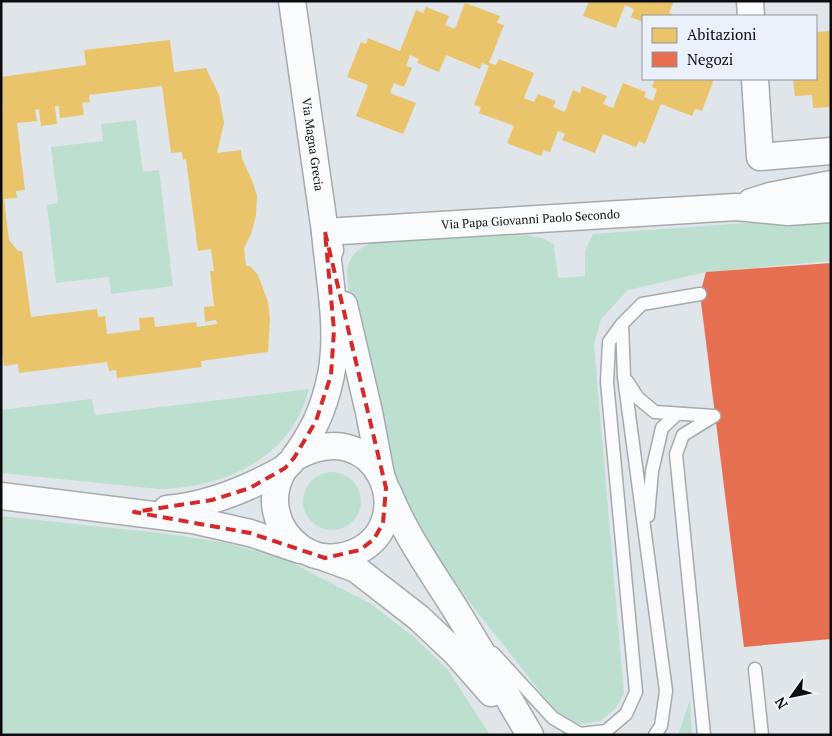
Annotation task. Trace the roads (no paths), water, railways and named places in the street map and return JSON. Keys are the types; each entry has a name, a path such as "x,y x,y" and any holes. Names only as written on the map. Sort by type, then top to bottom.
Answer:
{"street":[{"name":"Via Magna Grecia","path":"292,1 325,232 370,412 384,481"},
{"path":"750,1 751,15"},
{"path":"755,80 760,157 831,152"},
{"path":"770,196 831,161"},
{"name":"Via Papa Giovanni Paolo Secondo","path":"736,207 770,196 831,184"},
{"name":"Via Papa Giovanni Paolo Secondo","path":"325,232 736,207 788,212 831,209"},
{"path":"325,232 334,330 331,376 316,421 276,486 274,506 279,524 290,541 316,555 343,557 360,550 374,539 383,524 388,506 384,481"},
{"path":"134,512 173,508 212,500 250,488 312,448 332,444 351,448 369,459 384,481 399,519 423,561 460,617 528,735"},
{"path":"1,496 134,512 222,526 250,533 356,569 419,618 462,659 528,735"}],"lane":[{"path":"460,617 553,718 580,734 606,730 626,714 636,692 607,382 609,342 622,324 642,304 700,294"},
{"path":"622,324 624,377 666,691 661,726 656,735"},
{"path":"624,377 638,398 655,412 714,416 683,435 676,454 704,735"},
{"path":"645,541 652,471 662,428 677,414"},
{"path":"755,669 762,735"}]}
